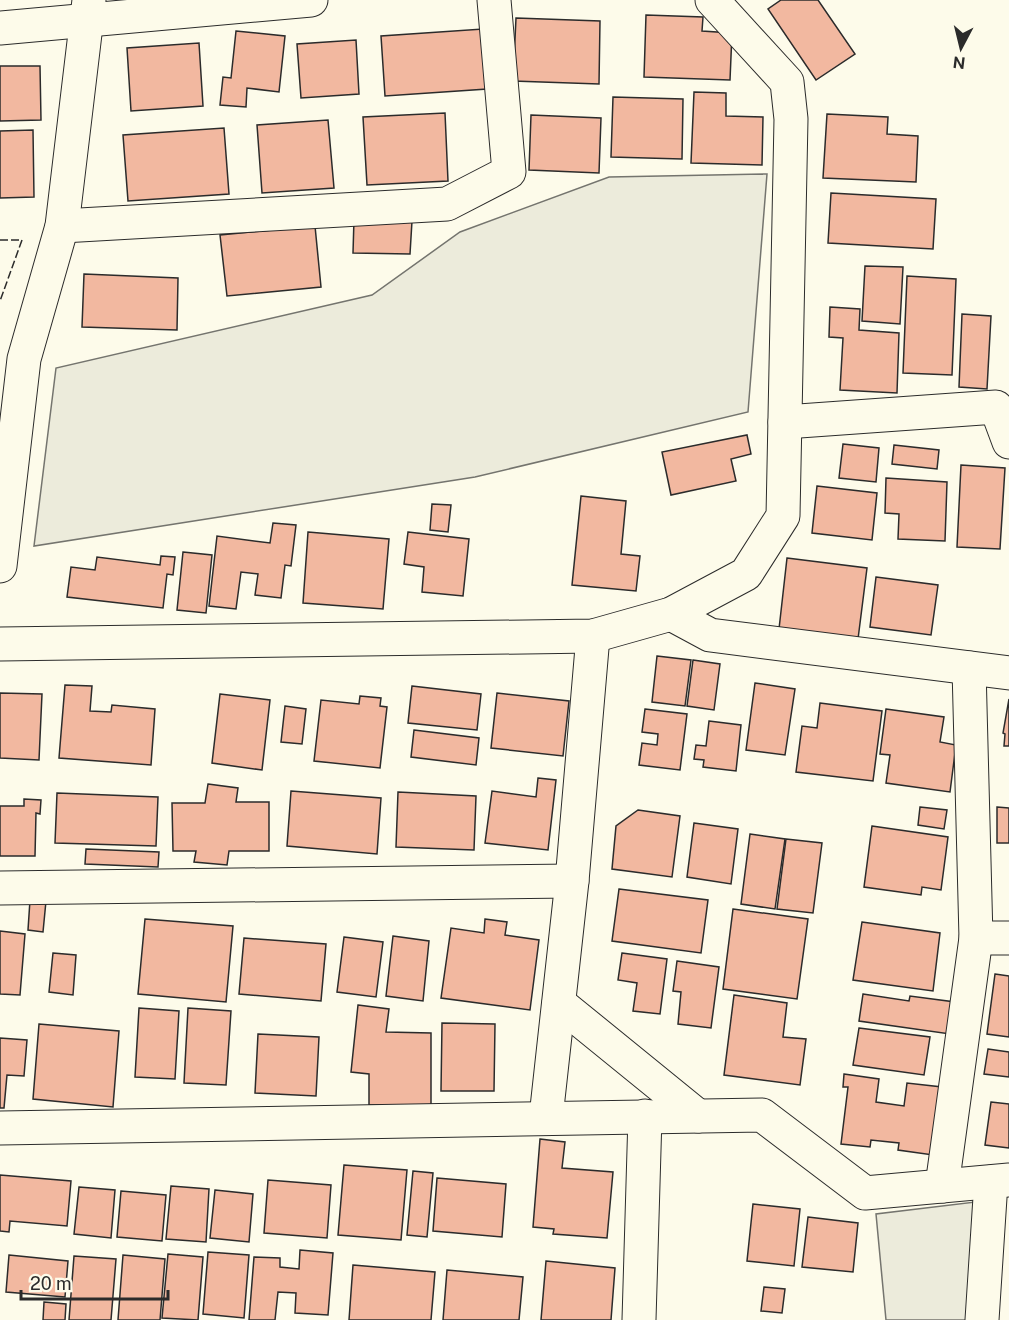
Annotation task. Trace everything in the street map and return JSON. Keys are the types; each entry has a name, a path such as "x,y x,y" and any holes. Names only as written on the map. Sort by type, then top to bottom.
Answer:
{"street":[{"path":"0,28 88,9 311,0"},
{"path":"62,226 447,204 478,188 509,171 494,0"},
{"path":"0,644 593,636 671,614 746,574 783,516 791,119 786,82 712,0"},
{"path":"0,566 24,359 62,226 88,9"},
{"path":"785,422 996,407 1009,442"},
{"path":"671,614 710,635 1009,673"},
{"path":"546,1117 572,881 593,636"},
{"path":"942,1186 976,938 969,668"},
{"path":"0,888 572,881"},
{"path":"976,938 1009,938"},
{"path":"559,1003 698,1116"},
{"path":"0,1128 762,1115 865,1193 1000,1181 982,1320"},
{"path":"639,1320 645,1116"}],"shaded area":[{"path":"767,174 748,412 475,477 34,546 56,368 372,295 460,232 609,177"},
{"path":"975,1202 967,1320 886,1320 876,1214"}],"building":[{"path":"781,0 818,0 855,54 816,80 768,9"},
{"path":"646,15 703,17 702,31 732,33 730,80 644,77"},
{"path":"516,18 600,21 599,84 513,81"},
{"path":"483,29 487,89 385,96 381,36"},
{"path":"236,31 285,36 279,92 247,88 246,107 220,105 223,77 231,78"},
{"path":"356,40 359,94 301,98 297,44"},
{"path":"199,43 203,106 131,111 127,48"},
{"path":"0,66 40,66 41,120 0,121"},
{"path":"694,92 726,93 726,116 763,117 762,165 691,163"},
{"path":"613,97 683,99 682,159 611,157"},
{"path":"445,113 448,181 367,185 363,117"},
{"path":"827,114 888,117 887,134 918,136 916,182 823,178"},
{"path":"531,115 601,118 599,173 529,170"},
{"path":"328,120 334,188 262,193 257,125"},
{"path":"224,128 229,194 128,201 123,135"},
{"path":"33,130 34,197 0,198 0,131"},
{"path":"831,193 936,199 933,249 828,243"},
{"path":"354,219 412,221 410,254 353,253"},
{"path":"315,226 321,287 227,296 220,235"},
{"path":"865,266 903,267 900,324 862,321"},
{"path":"84,274 178,278 177,330 82,327"},
{"path":"907,276 956,279 952,375 903,373"},
{"path":"830,307 860,309 859,330 899,333 897,393 840,390 843,338 829,337"},
{"path":"962,314 991,316 987,389 959,387"},
{"path":"747,435 751,454 731,459 736,481 671,495 662,452"},
{"path":"843,444 879,448 876,482 839,478"},
{"path":"894,445 939,450 937,469 892,464"},
{"path":"961,465 1005,468 1000,549 957,547"},
{"path":"886,478 947,482 945,541 898,539 899,514 885,513"},
{"path":"817,486 877,493 872,540 812,533"},
{"path":"581,496 626,501 621,554 640,556 636,591 572,585"},
{"path":"432,504 451,505 448,532 430,530"},
{"path":"273,523 296,525 291,566 285,565 281,598 255,595 258,574 241,572 236,609 209,606 217,536 270,543"},
{"path":"308,532 389,539 383,609 303,603"},
{"path":"408,532 469,539 463,596 422,592 424,567 404,564"},
{"path":"183,552 212,555 206,613 177,610"},
{"path":"161,556 175,557 173,575 167,574 163,608 67,597 71,567 95,570 97,557 160,565"},
{"path":"787,558 867,568 858,639 779,629"},
{"path":"876,577 938,585 931,635 870,627"},
{"path":"657,656 691,660 685,706 652,702"},
{"path":"693,660 720,664 714,710 687,706"},
{"path":"755,683 795,689 785,755 746,750"},
{"path":"65,685 92,686 90,711 111,712 112,705 155,709 151,765 59,758"},
{"path":"412,686 481,694 477,730 408,723"},
{"path":"0,693 42,694 39,760 0,758"},
{"path":"497,693 569,701 563,756 491,748"},
{"path":"220,694 270,700 262,770 212,763"},
{"path":"360,696 381,698 380,706 387,707 380,768 314,761 321,700 359,704"},
{"path":"1009,699 1009,746 1004,746 1005,734 1003,733"},
{"path":"820,703 882,711 873,781 796,772 802,726 817,728"},
{"path":"285,706 306,709 302,744 281,742"},
{"path":"645,709 687,714 680,770 639,765 642,743 657,745 658,734 642,732"},
{"path":"886,709 944,717 940,742 956,745 950,792 886,783 890,755 880,754"},
{"path":"709,721 741,725 736,771 703,767 704,760 694,759 696,745 706,746"},
{"path":"414,730 479,738 476,765 411,757"},
{"path":"538,778 556,780 548,850 485,843 492,791 536,797"},
{"path":"208,784 238,788 236,802 269,802 269,851 229,851 227,865 194,862 196,851 173,851 172,803 205,803"},
{"path":"291,791 381,798 377,854 287,846"},
{"path":"398,792 476,796 474,850 396,847"},
{"path":"57,793 158,797 156,846 55,843"},
{"path":"24,799 41,800 40,814 36,813 35,856 0,856 0,806 24,806"},
{"path":"920,807 947,810 944,829 918,825"},
{"path":"997,807 1009,808 1009,843 997,843"},
{"path":"638,810 680,816 672,877 612,869 616,826"},
{"path":"694,823 738,829 731,884 687,877"},
{"path":"872,826 948,837 941,890 922,887 921,895 864,887"},
{"path":"750,834 785,839 775,909 741,904"},
{"path":"786,839 822,843 813,913 777,909"},
{"path":"86,849 159,852 158,867 85,864"},
{"path":"619,889 708,900 701,953 612,941"},
{"path":"30,900 46,901 43,932 28,930"},
{"path":"733,909 808,919 797,999 723,989"},
{"path":"145,919 233,926 226,1002 138,994"},
{"path":"485,919 507,922 505,935 539,940 530,1010 441,998 451,928 484,933"},
{"path":"862,922 940,933 933,991 853,980"},
{"path":"0,931 25,934 20,995 0,994"},
{"path":"393,936 429,941 423,1001 386,996"},
{"path":"344,937 383,942 376,997 337,992"},
{"path":"244,938 326,944 321,1001 239,994"},
{"path":"53,953 76,955 73,995 49,992"},
{"path":"622,953 667,959 660,1014 633,1011 637,983 618,980"},
{"path":"677,961 719,967 711,1028 678,1024 681,992 673,991"},
{"path":"995,974 1009,976 1009,1037 987,1034"},
{"path":"863,994 909,1001 910,996 955,1002 950,1034 859,1021"},
{"path":"734,995 787,1003 783,1037 806,1039 800,1085 724,1075"},
{"path":"358,1005 389,1009 386,1032 431,1033 431,1105 369,1105 369,1074 351,1072"},
{"path":"139,1008 179,1011 175,1079 135,1077"},
{"path":"188,1008 231,1011 226,1085 184,1083"},
{"path":"442,1023 495,1024 494,1091 441,1091"},
{"path":"39,1024 119,1031 113,1107 33,1099"},
{"path":"859,1028 930,1037 924,1075 853,1065"},
{"path":"258,1034 319,1037 316,1096 255,1093"},
{"path":"0,1038 27,1040 24,1076 7,1075 4,1108 0,1108"},
{"path":"988,1049 1009,1052 1009,1077 984,1074"},
{"path":"844,1074 879,1079 876,1102 904,1106 907,1083 942,1087 933,1155 898,1150 899,1143 871,1140 870,1147 841,1144 848,1087 843,1087"},
{"path":"991,1102 1009,1104 1009,1148 985,1145"},
{"path":"540,1139 565,1142 562,1168 613,1172 607,1238 553,1234 554,1229 533,1227"},
{"path":"344,1165 407,1170 401,1240 338,1235"},
{"path":"413,1171 433,1173 427,1237 407,1235"},
{"path":"0,1175 71,1181 67,1226 10,1221 9,1232 0,1231"},
{"path":"437,1178 506,1184 502,1237 433,1231"},
{"path":"268,1180 331,1185 327,1238 264,1233"},
{"path":"171,1186 209,1189 206,1242 166,1239"},
{"path":"79,1187 115,1190 111,1238 74,1234"},
{"path":"215,1190 253,1194 249,1242 210,1238"},
{"path":"121,1191 166,1195 162,1241 117,1237"},
{"path":"753,1204 800,1209 794,1266 747,1261"},
{"path":"808,1217 858,1223 853,1272 802,1267"},
{"path":"300,1250 333,1253 328,1315 295,1313 296,1293 278,1292 275,1320 249,1320 254,1257 280,1258 280,1267 299,1269"},
{"path":"208,1252 249,1255 244,1318 203,1314"},
{"path":"168,1254 203,1257 198,1320 162,1318"},
{"path":"9,1255 68,1261 65,1297 6,1292"},
{"path":"123,1255 165,1259 160,1320 118,1320"},
{"path":"74,1256 116,1259 111,1320 69,1320"},
{"path":"546,1261 615,1268 611,1320 541,1320"},
{"path":"353,1265 435,1272 431,1320 349,1320"},
{"path":"447,1270 523,1277 519,1320 443,1320"},
{"path":"764,1287 785,1289 782,1313 761,1311"},
{"path":"44,1302 66,1304 65,1320 43,1320"}],"fence":[{"path":"0,240 22,240 0,301"}]}
